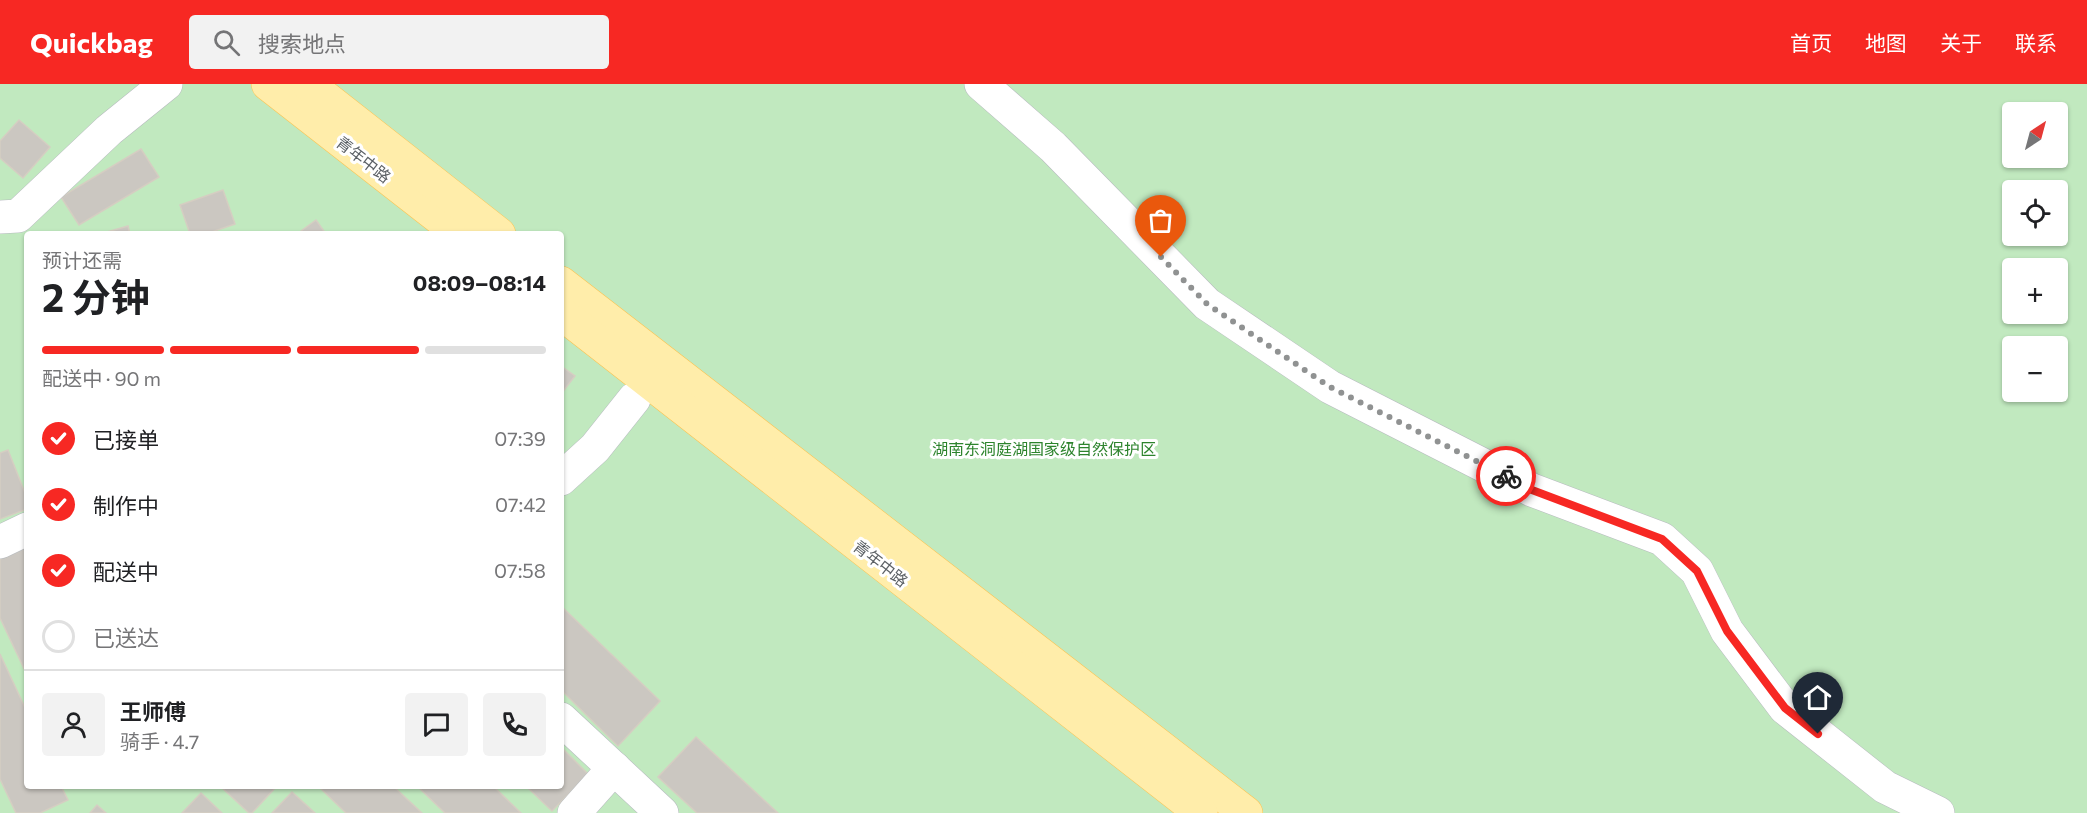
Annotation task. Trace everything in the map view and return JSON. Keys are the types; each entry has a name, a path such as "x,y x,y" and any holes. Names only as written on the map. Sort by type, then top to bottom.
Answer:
{"main road":[{"name":"青年中路","path":"268,84 456,231"},
{"path":"308,84 495,231"},
{"path":"564,285 1246,813"},
{"name":"青年中路","path":"564,315 1201,813"}],"street":[{"path":"0,217 18,216 109,130 166,84"},
{"path":"981,84 1053,147 1207,304 1330,387 1532,490 1662,539 1697,571 1727,631 1785,708 1885,787 1938,813"},
{"path":"564,475 595,448 633,399"},
{"path":"0,542 24,530"},
{"path":"564,722 662,813"},
{"path":"574,813 614,768"}],"green space":[{"name":"湖南东洞庭湖国家级自然保护区","path":"0,84 2087,84 2087,813 0,813"}],"building":[{"path":"19,120 50,147 23,178 0,158 0,141"},
{"path":"141,149 159,177 79,225 61,197"},
{"path":"223,190 235,224 215,231 189,231 180,205"},
{"path":"316,220 324,231 301,231"},
{"path":"128,226 129,231 110,231"},
{"path":"564,368 575,376 564,390"},
{"path":"8,450 24,490 24,510 0,519 0,453"},
{"path":"24,547 24,669 0,618 0,559"},
{"path":"564,609 660,701 618,746 564,693"},
{"path":"0,654 24,706 24,789 62,789 68,800 40,813 16,813 0,779"},
{"path":"696,737 778,813 697,813 658,777"},
{"path":"564,750 588,774 552,811 529,789 564,789"},
{"path":"223,789 274,789 252,813 249,813"},
{"path":"321,789 396,789 422,813 346,813"},
{"path":"420,789 496,789 521,813 445,813"},
{"path":"292,792 315,813 272,813"},
{"path":"201,793 222,813 182,813"},
{"path":"97,805 106,813 90,813"}],"way so far":[{"path":"1161,257 1207,304 1330,387 1506,476"}],"route":[{"path":"1506,476 1532,490 1662,539 1697,571 1727,631 1785,708 1818,734"}]}
